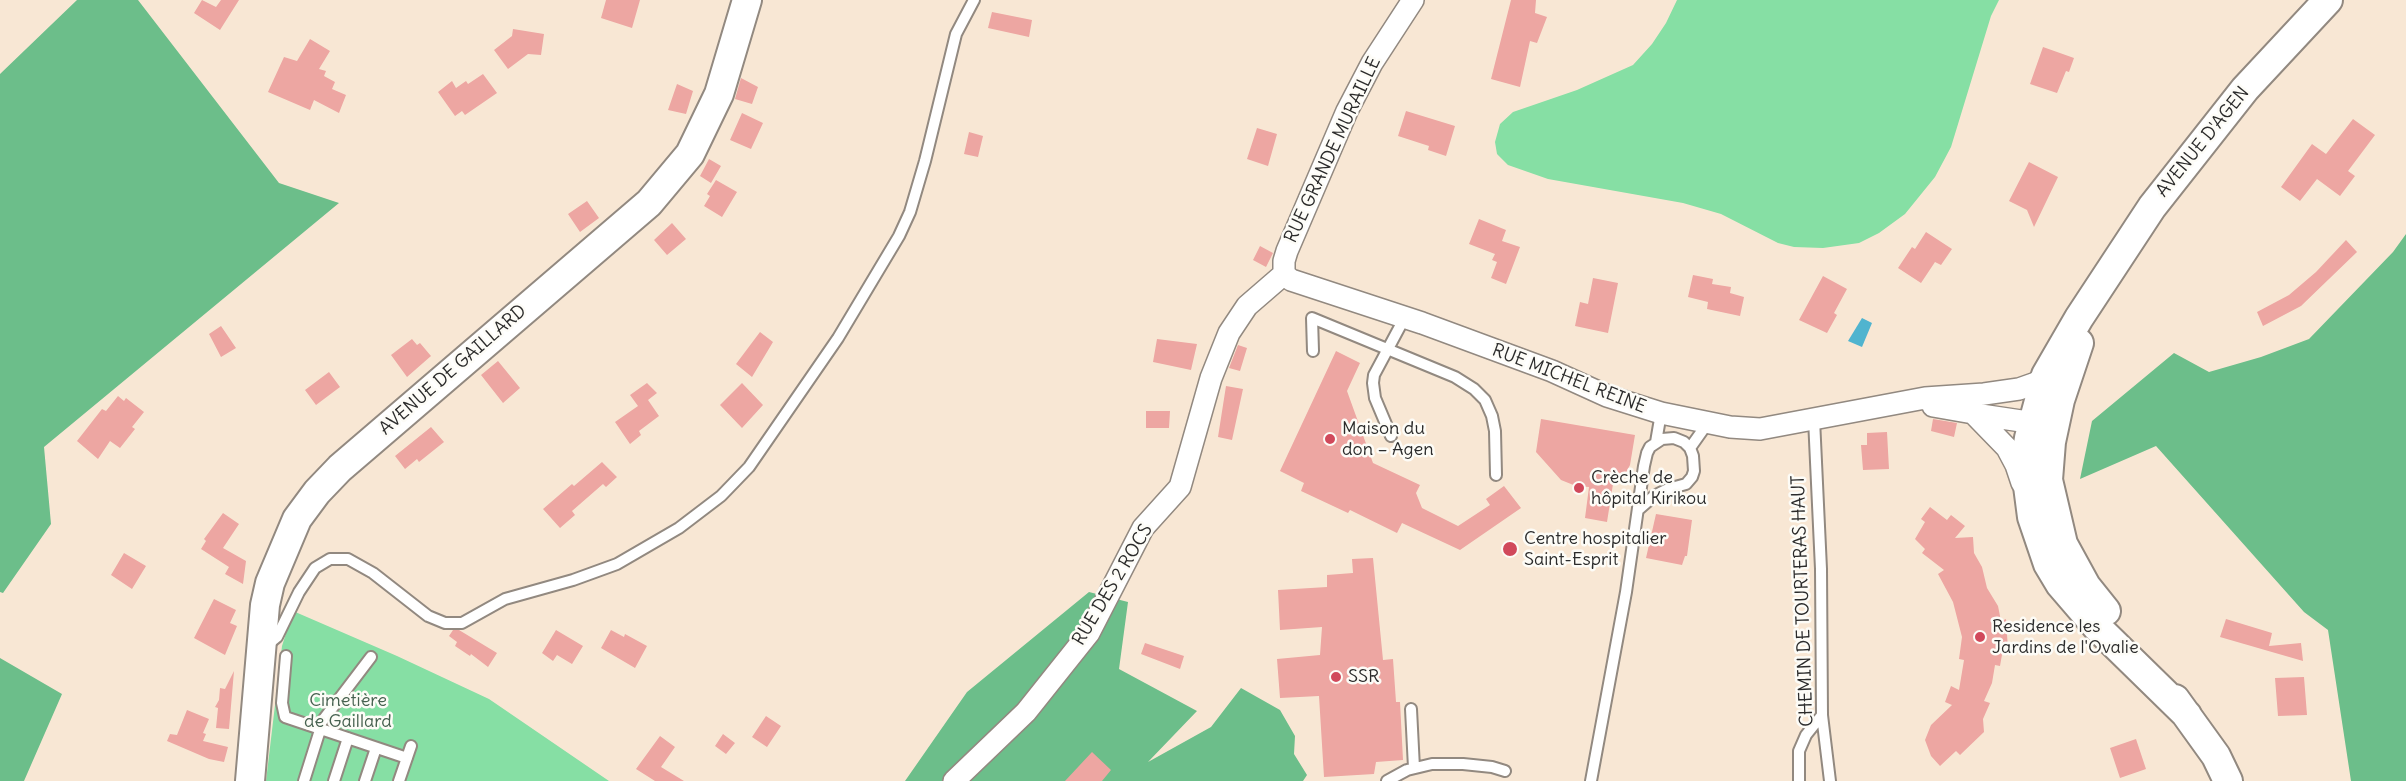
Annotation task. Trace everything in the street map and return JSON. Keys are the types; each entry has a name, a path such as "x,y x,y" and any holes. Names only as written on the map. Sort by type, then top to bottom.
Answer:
{"main road":[{"name":"AVENUE DE GAILLARD","path":"250,781 273,652 265,605 270,583 297,519 317,492 340,468 395,418 649,203 690,154 695,144 719,94 747,0"},
{"name":"AVENUE D'AGEN","path":"2043,412 2046,375 2079,318 2152,207 2191,154 2245,89 2328,0"},
{"name":"AVENUE D'AGEN","path":"2043,412 2095,296"},
{"path":"2043,412 2025,463 2032,517 2048,564 2060,584 2097,627 2187,715"},
{"path":"2043,412 2051,442 2048,480 2063,544 2086,586 2187,715 2216,756 2228,781"}],"street":[{"name":"RUE GRANDE MURAILLE","path":"1284,274 1287,251 1347,111 1372,63 1413,0"},
{"name":"RUE MICHEL REINE","path":"1284,274 1291,280 1405,317 1552,371 1607,396 1661,413 1707,424 1760,429 1925,398 2019,389 2036,383 2046,375"},
{"name":"RUE DES 2 ROCS","path":"954,781 1026,712 1089,633 1143,528 1180,487 1211,378 1229,333 1247,306 1284,274"},
{"name":"RUE MICHEL REINE","path":"1994,393 2043,412"},
{"name":"RUE MICHEL REINE","path":"1863,409 1916,405 1940,406 1998,419 2043,412"},
{"path":"1973,413 2007,448 2016,465 2032,517"}],"lane":[{"path":"407,758 285,717 273,652 269,644 277,637 299,592 315,568 330,559 348,559 373,573 428,616 445,624 462,623 505,599 573,580 626,560 678,528 721,496 748,467 832,347 899,236 910,212 925,161 956,34 974,0"},
{"path":"1391,436 1375,398 1373,383 1374,375 1405,317"},
{"path":"1313,351 1312,318 1455,377 1474,389 1485,400 1492,416 1495,430 1496,475"},
{"path":"1591,781 1626,592 1647,453 1656,442 1661,413"},
{"name":"CHEMIN DE TOURTERAS HAUT","path":"1814,419 1821,569 1822,715 1830,781"},
{"path":"1690,448 1707,424"},
{"path":"1638,510 1654,496 1686,484 1694,471 1690,448 1684,442 1674,438 1656,442"},
{"path":"304,781 319,729 371,657"},
{"path":"1411,709 1414,768"},
{"path":"1799,781 1799,751 1806,735 1822,715"},
{"path":"334,781 348,738"},
{"path":"399,781 411,746"},
{"path":"365,781 376,748"},
{"path":"1386,781 1392,776 1432,764 1463,764 1492,767 1505,771"}],"green space":[{"path":"77,0 138,0 279,183 339,203 44,447 51,524 3,593 0,592 0,74"},
{"path":"1677,0 1999,0 1991,16 1951,147 1935,177 1905,214 1879,233 1859,243 1823,248 1794,247 1778,243 1721,214 1683,203 1548,179 1508,165 1497,154 1495,142 1500,124 1513,112 1577,90 1633,65 1652,44"},
{"path":"2406,234 2406,781 2351,781 2328,630 2304,612 2156,446 2080,479 2092,421 2174,353 2209,372 2261,357 2309,339 2393,252"},
{"path":"1089,592 1128,602 1119,669 1197,711 1148,762 1211,727 1241,688 1280,710 1295,736 1294,754 1307,775 1303,781 905,781 967,692"},
{"name":"Cimetière de Gaillard","path":"293,611 489,699 609,781 266,781 282,646"},
{"path":"0,658 62,694 24,781 0,781"}],"water":[{"path":"1862,318 1872,323 1862,347 1848,341"}],"building":[{"path":"202,0 216,7 221,0 239,0 220,30 194,13"},
{"path":"606,0 640,0 632,28 601,18"},
{"path":"1511,0 1536,0 1535,13 1547,17 1537,43 1530,41 1520,87 1491,79"},
{"path":"992,12 1032,20 1029,37 988,28"},
{"path":"513,29 544,34 541,55 528,54 508,69 494,50 512,36"},
{"path":"310,39 330,51 319,69 326,71 324,76 335,82 332,89 346,95 339,113 314,100 310,110 268,92 284,57 297,61"},
{"path":"2043,47 2074,58 2057,93 2030,84"},
{"path":"483,74 497,93 465,115 462,111 455,116 438,92 452,81 456,88 466,81 468,84"},
{"path":"741,78 758,87 752,104 735,99"},
{"path":"677,84 693,91 686,114 668,110"},
{"path":"1406,111 1455,126 1446,156 1428,150 1429,146 1398,136"},
{"path":"742,113 763,123 751,149 730,140"},
{"path":"2353,119 2375,135 2348,171 2355,176 2340,196 2317,179 2300,201 2281,187 2312,144 2326,154"},
{"path":"1257,128 1277,134 1268,166 1247,159"},
{"path":"969,132 983,136 978,157 964,154"},
{"path":"709,159 721,166 711,183 700,176"},
{"path":"2029,162 2058,177 2034,227 2027,210 2009,201"},
{"path":"716,180 737,192 722,217 704,206 710,196 707,194"},
{"path":"587,201 599,218 580,232 568,214"},
{"path":"1479,219 1506,230 1502,241 1520,247 1506,284 1491,278 1497,262 1492,260 1495,254 1469,244"},
{"path":"672,223 686,239 667,255 654,240"},
{"path":"1926,232 1952,249 1941,265 1935,262 1921,283 1898,268 1912,247 1915,249"},
{"path":"2346,240 2357,252 2301,306 2263,326 2257,312 2289,295 2316,272"},
{"path":"1260,246 1273,253 1266,267 1253,260"},
{"path":"1693,275 1713,279 1712,284 1731,287 1730,293 1744,297 1740,316 1707,309 1708,302 1688,297"},
{"path":"1823,276 1847,289 1834,313 1837,315 1827,333 1799,320"},
{"path":"1593,278 1618,283 1608,333 1575,326 1580,302 1588,304"},
{"path":"221,326 236,348 221,357 209,334"},
{"path":"760,332 773,342 752,377 736,364"},
{"path":"412,339 417,345 420,343 431,356 407,377 391,355"},
{"path":"1157,339 1197,344 1191,370 1153,362"},
{"path":"1238,345 1247,348 1240,371 1229,368"},
{"name":"Maison du don – Agen","path":"1336,351 1360,363 1347,391 1373,463 1420,485 1416,493 1422,508 1458,526 1490,505 1486,499 1504,486 1521,508 1460,550 1402,523 1397,533 1350,510 1348,513 1301,491 1304,483 1280,471"},
{"path":"498,361 520,388 503,403 481,375"},
{"path":"329,372 340,387 316,405 305,390"},
{"path":"647,383 657,393 648,400 659,416 639,431 641,435 630,444 615,422 638,406 630,395"},
{"path":"742,383 763,405 742,428 720,405"},
{"path":"1226,386 1243,389 1232,440 1218,437"},
{"path":"118,396 124,401 126,398 144,412 132,427 135,429 120,448 110,441 98,459 77,441 102,409 106,411"},
{"path":"1146,411 1170,411 1169,428 1146,428"},
{"path":"1541,419 1635,435 1630,465 1622,480 1613,484 1607,522 1585,518 1589,487 1576,486 1561,480 1536,452"},
{"path":"1933,419 1957,423 1954,437 1931,431"},
{"path":"431,427 444,442 419,462 417,459 405,469 395,456"},
{"path":"1887,432 1889,469 1863,470 1861,445 1867,445 1867,433"},
{"path":"602,462 617,477 606,487 603,484 572,511 575,515 560,528 543,509"},
{"name":"Residence les Jardins de l'Ovalie","path":"1930,507 1947,520 1951,515 1965,526 1955,538 1973,537 1974,553 1982,567 1987,588 1998,606 2001,621 2006,619 2008,650 2003,649 2000,666 1995,665 1992,683 1984,701 1990,703 1983,719 1984,732 1960,755 1956,751 1940,766 1931,756 1925,740 1931,725 1952,705 1945,702 1951,686 1959,690 1964,660 1959,659 1962,637 1953,602 1938,574 1944,570 1922,553 1925,549 1915,539 1925,522 1921,519"},
{"path":"223,513 239,524 223,548 246,561 243,584 225,574 229,567 201,549 206,541 204,539"},
{"path":"1656,514 1692,520 1687,556 1682,565 1646,558"},
{"path":"124,553 146,566 132,589 111,575"},
{"name":"SSR","path":"1373,558 1383,660 1393,659 1396,702 1400,702 1403,760 1376,762 1374,774 1324,777 1319,696 1280,698 1277,659 1320,655 1322,627 1280,630 1278,590 1327,587 1327,575 1353,573 1352,559"},
{"path":"214,599 236,610 230,623 237,626 225,655 194,638"},
{"path":"2226,619 2272,633 2269,646 2301,643 2303,661 2220,637"},
{"path":"453,630 459,630 497,653 488,667 471,654 470,656 455,646 457,642 449,636"},
{"path":"556,630 583,646 572,664 557,655 553,661 542,653"},
{"path":"611,630 624,637 625,634 647,646 635,668 601,648"},
{"path":"1145,643 1184,656 1180,669 1141,654"},
{"path":"234,671 229,729 216,728 218,708 215,707 219,700 220,688 225,689"},
{"path":"2304,677 2307,715 2278,716 2275,678"},
{"path":"187,710 209,719 203,733 206,734 203,741 228,747 224,762 209,759 167,741 170,734 177,735"},
{"path":"766,716 781,726 767,747 752,737"},
{"path":"723,734 735,743 726,754 715,746"},
{"path":"660,736 675,747 661,767 684,781 655,781 636,769"},
{"path":"2136,739 2146,769 2120,778 2110,748"},
{"path":"1092,752 1111,770 1102,781 1065,781"}],"place":[{"name":"Maison du don – Agen","path":"1330,439"},
{"name":"Crèche de hôpital Kirikou","path":"1579,488"},
{"name":"Centre hospitalier Saint-Esprit","path":"1510,549"},
{"name":"Residence les Jardins de l'Ovalie","path":"1980,637"},
{"name":"SSR","path":"1336,677"}]}
